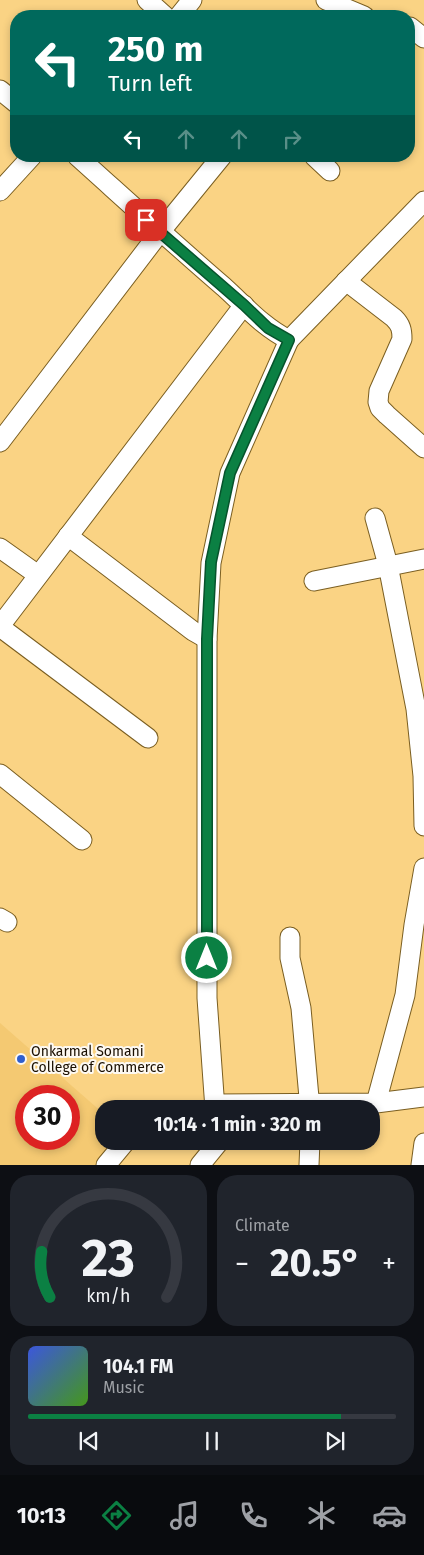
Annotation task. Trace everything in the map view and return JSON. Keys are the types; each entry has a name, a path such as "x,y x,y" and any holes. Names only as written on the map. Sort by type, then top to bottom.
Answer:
{"street":[{"path":"147,0 158,10"},
{"path":"184,10 192,0"},
{"path":"326,0 350,10"},
{"path":"0,90 10,98"},
{"path":"0,190 26,162"},
{"path":"84,162 160,232 278,334"},
{"path":"0,442 160,232 217,162"},
{"path":"320,162 330,171"},
{"path":"215,1100 207,998 201,636 211,562 230,473 278,334 346,282 424,201"},
{"path":"346,282 394,318 400,325 402,339 379,391 378,402 386,415 424,448"},
{"path":"148,738 0,626 244,305"},
{"path":"376,518 388,566 416,709 423,776 424,826"},
{"path":"68,536 201,636"},
{"path":"0,548 38,575"},
{"path":"314,581 424,559"},
{"path":"0,774 82,840"},
{"path":"377,1100 405,996 414,925 424,868"},
{"path":"290,937 290,958 301,1008 309,1100"},
{"path":"380,1102 424,1097"},
{"path":"421,1165 424,1143"},
{"path":"106,1165 118,1150"},
{"path":"207,1163 213,1150"},
{"path":"309,1165 310,1150"}],"shaded area":[{"name":"Onkarmal Somani College of Commerce","path":"0,1023 71,1085 15,1085 15,1150 80,1150 80,1093 95,1106 95,1150 116,1150 104,1165 0,1165"}],"place":[{"name":"Onkarmal Somani College of Commerce","path":"21,1059"}],"route":[{"path":"146,220 268,328 289,340 230,473 211,562 207,639 207,958"}]}
